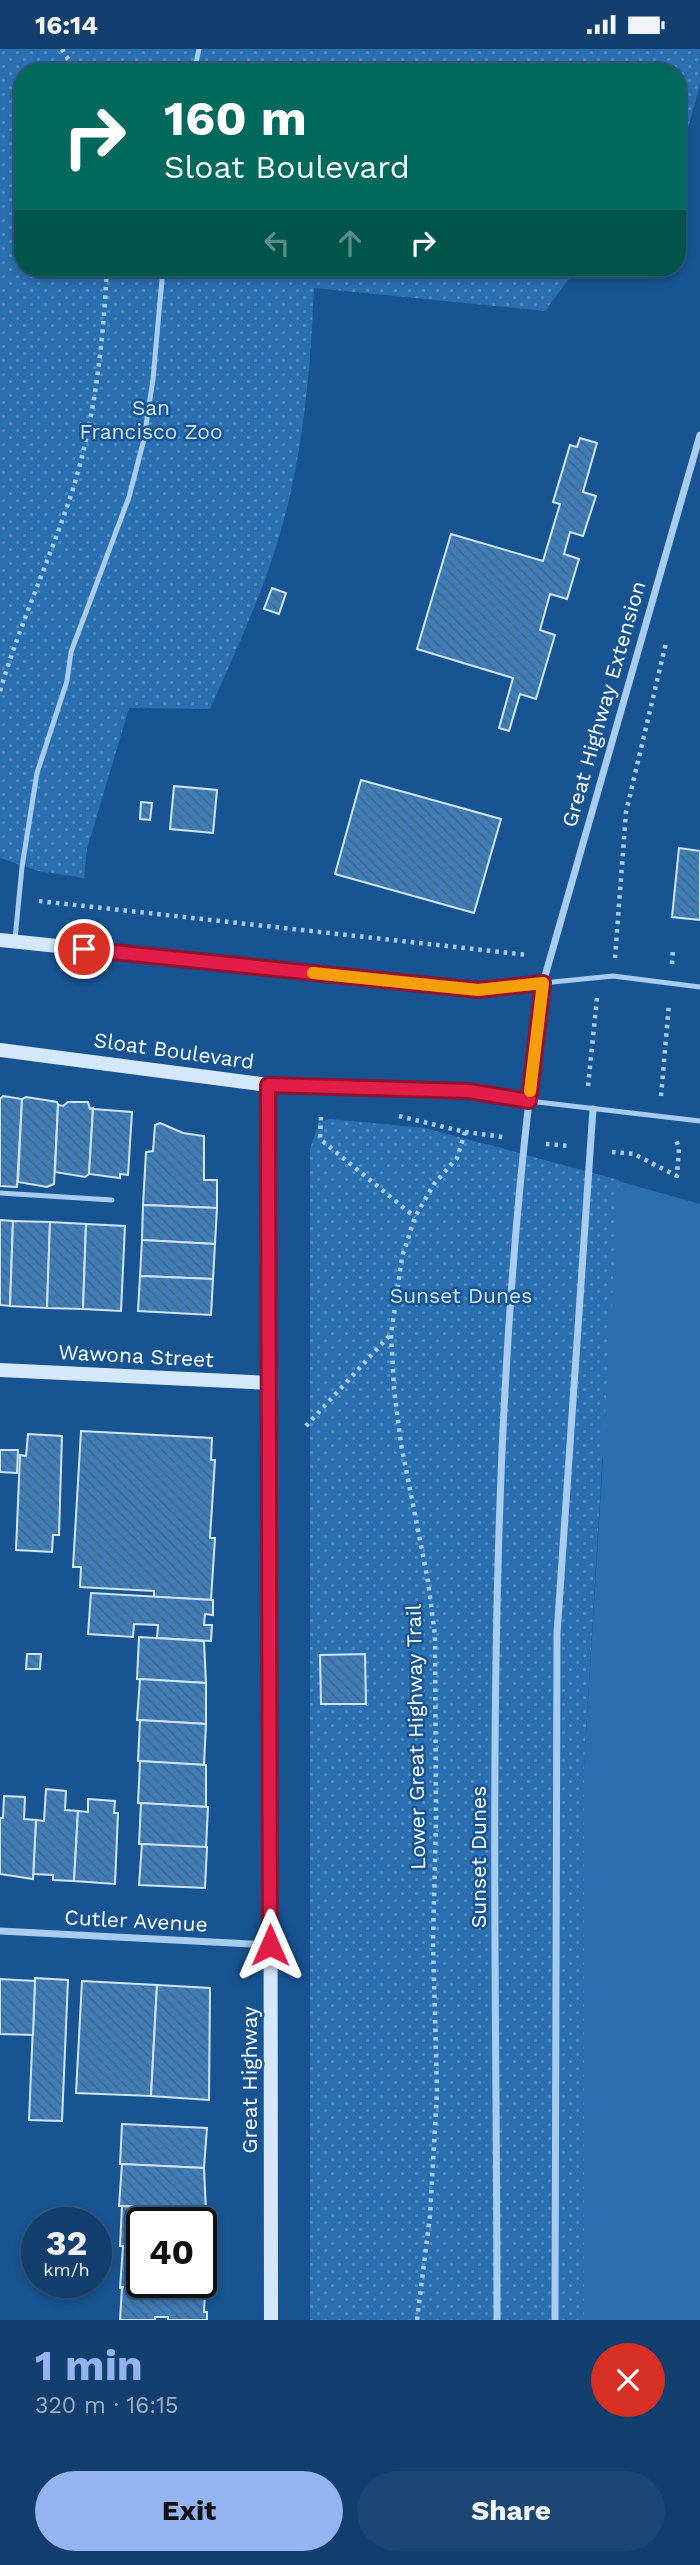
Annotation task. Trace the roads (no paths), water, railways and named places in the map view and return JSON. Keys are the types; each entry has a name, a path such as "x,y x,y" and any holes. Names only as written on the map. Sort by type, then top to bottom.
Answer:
{"street":[{"name":"Great Highway Extension","path":"543,983 700,435"},
{"path":"7,941 478,990 543,983 529,1101"},
{"name":"Sloat Boulevard","path":"0,1049 268,1085 469,1091 529,1101"},
{"name":"Great Highway","path":"268,1085 271,2320"},
{"name":"Sunset Dunes","path":"497,2320 497,1548 510,1308 529,1101"},
{"path":"555,2320 557,1634 588,1149 593,1109"},
{"name":"Wawona Street","path":"0,1370 270,1383"},
{"name":"Cutler Avenue","path":"0,1931 270,1945"}],"lane":[{"path":"7,941 37,773 67,681 71,652 125,510 144,439 153,379 162,277"},
{"path":"543,983 613,976 700,987"},
{"name":"Sloat Boulevard","path":"529,1101 700,1121"},
{"path":"0,1193 113,1199"}],"park label":[{"name":"San Francisco Zoo","path":"151,420"}]}
